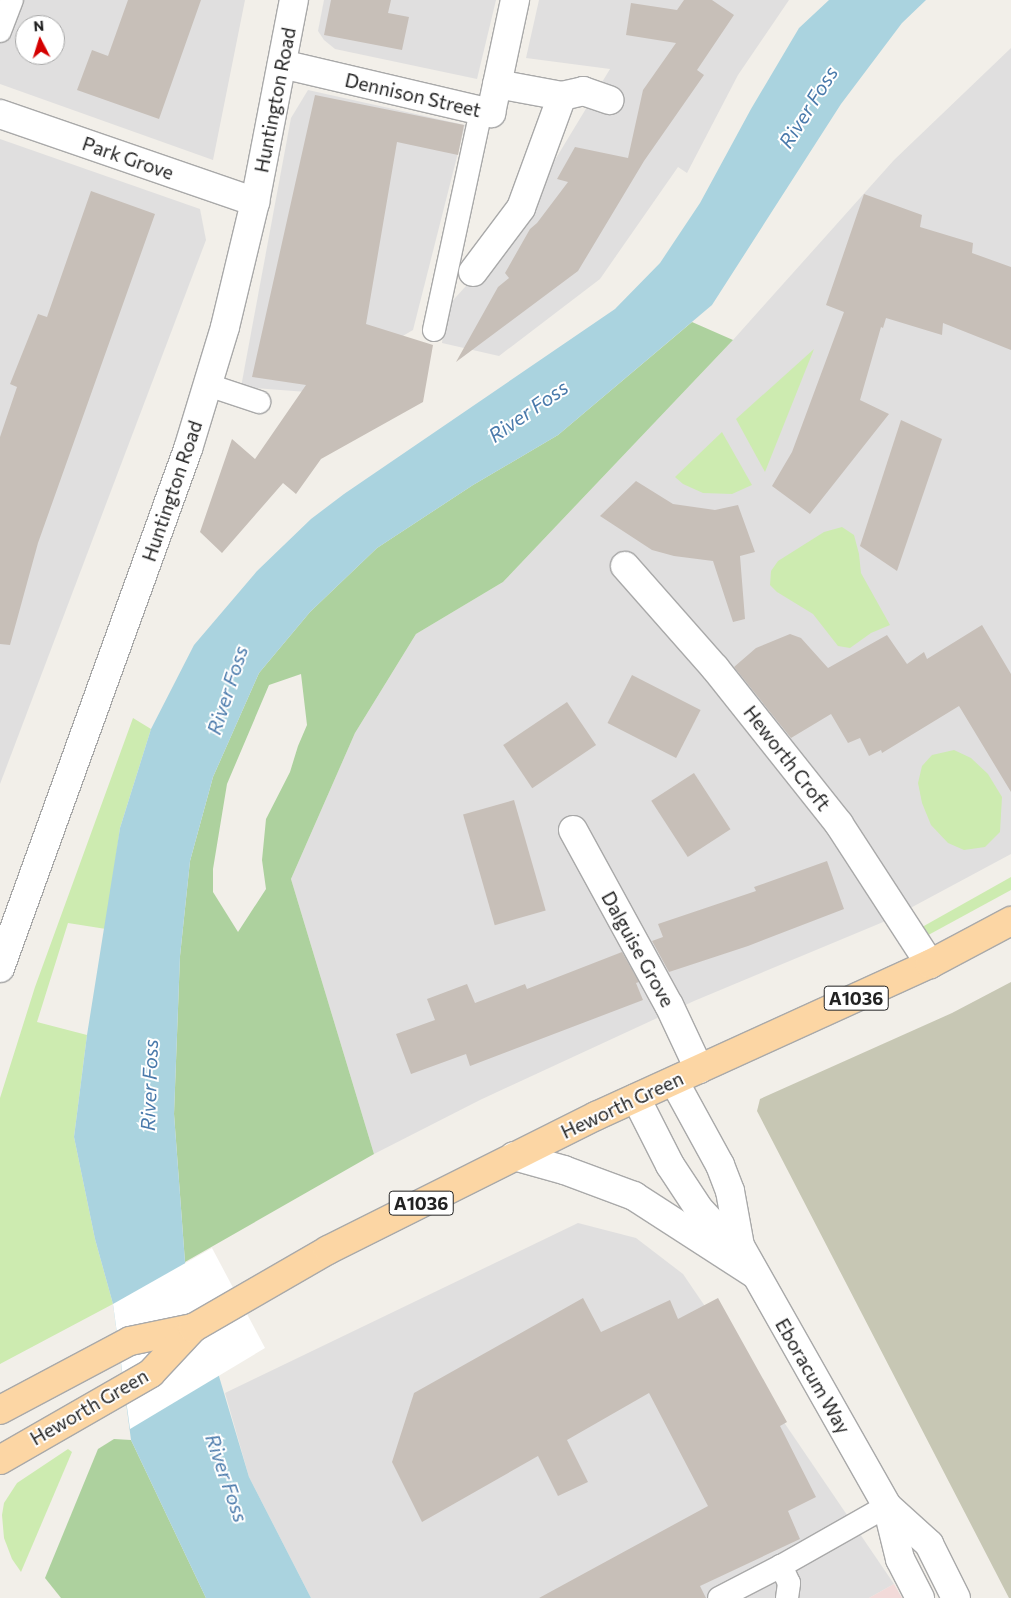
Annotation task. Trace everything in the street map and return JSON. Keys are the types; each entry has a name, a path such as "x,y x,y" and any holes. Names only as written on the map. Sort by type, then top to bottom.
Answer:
{"main road":[{"name":"Heworth Green","path":"0,1460 151,1373 193,1328 328,1250 514,1156 636,1098 930,964 1011,921"},
{"name":"Heworth Green","path":"0,1410 130,1341 193,1328"}],"street":[{"name":"Huntington Road","path":"0,966 188,449 208,384 225,327 255,202 294,0"},
{"name":"Dennison Street","path":"282,64 491,112 515,0"},
{"path":"497,84 562,96 583,91 608,100"},
{"path":"473,272 522,208 562,96"},
{"name":"Park Grove","path":"0,114 255,202"},
{"name":"Heworth Croft","path":"625,566 715,668 839,824 930,964"},
{"name":"Dalguise Grove","path":"573,830 669,1006 699,1069"},
{"name":"Eboracum Way","path":"674,1081 720,1165 730,1191 740,1246 886,1506 900,1559 920,1598"},
{"name":"Eboracum Way","path":"636,1098 670,1165 698,1209 710,1222 740,1246"},
{"path":"514,1156 564,1170 634,1196 755,1275"},
{"name":"Eboracum Way","path":"886,1506 929,1544 956,1598"}],"lane":[{"path":"0,31 12,0"},
{"path":"434,330 481,110"},
{"path":"208,384 258,402"},
{"path":"719,1598 781,1566 886,1506"},
{"path":"781,1566 789,1583 787,1598"}],"shaded area":[{"path":"0,0 245,0 213,160 0,84"},
{"path":"324,0 496,0 477,79 335,49 324,40 318,31"},
{"path":"539,0 789,0 738,75 687,173 678,167 600,279 499,356 442,343 446,308 504,244 610,69 526,58"},
{"path":"1011,48 1011,854 888,920 694,1001 480,1100 374,1154 291,879 355,733 416,634 503,582 733,340 894,160"},
{"path":"308,90 465,125 413,330 307,392 241,387 291,118"},
{"path":"0,139 200,209 206,240 0,784"},
{"path":"1011,982 1011,1598 1009,1598 757,1111 760,1099 952,1013"},
{"path":"578,1223 636,1238 683,1274 894,1584 869,1598 311,1598 249,1477 225,1393"},
{"path":"894,1584 902,1598 869,1598"}],"green space":[{"path":"692,322 733,340 503,582 416,634 355,733 291,879 374,1154 185,1262 174,1114 180,956 190,861 213,777 259,673 310,612 377,548 473,485 558,435","holes":["301,674 307,725 290,772 266,819 262,860 266,889 238,932 213,892 213,869 227,784 269,685"]},
{"path":"814,349 765,472 736,419"},
{"path":"722,432 752,485 732,494 703,493 683,484 675,477"},
{"path":"842,527 854,535 861,573 890,625 871,633 850,648 838,646 813,614 777,592 770,585 771,571 778,561 824,532"},
{"path":"133,718 151,729 120,828 106,929 68,923 37,1022 87,1035 74,1137 95,1239 113,1304 0,1364 0,1098 35,987"},
{"path":"954,750 971,758 988,774 1002,797 1000,832 985,847 964,850 948,843 931,825 922,803 918,783 922,766 932,755"},
{"path":"1011,877 1011,890 921,939 915,931"},
{"path":"114,1439 131,1440 206,1598 61,1598 45,1578 98,1449"},
{"path":"68,1449 72,1452 21,1572 12,1559 4,1538 2,1515 4,1503 17,1483"}],"water":[{"name":"River Foss","path":"829,0 926,0 902,23 841,104 712,305 558,435 473,485 377,548 310,612 259,673 213,777 190,861 180,956 174,1114 185,1262 249,1477 311,1598 206,1598 131,1440 113,1304 95,1239 74,1137 87,1035 120,828 151,729 194,645 257,571 311,519 344,494 615,309 660,263 700,203 751,109 799,28"}],"pier":[{"path":"212,1248 265,1348 130,1429 113,1304"}],"building":[{"path":"128,0 201,0 159,119 77,90 92,50 108,56"},
{"path":"331,0 391,0 388,13 409,17 402,50 324,35"},
{"path":"684,0 712,0 734,15 697,70 704,75 644,161 578,271 456,362 498,287 509,278 505,273 530,229 537,223 568,182 557,179 575,147 628,158 643,90 676,43 626,35 631,3 677,10"},
{"path":"315,95 464,125 458,155 397,142 366,324 433,345 423,402 321,459 296,494 283,483 222,553 200,532 232,439 255,459 306,385 252,377"},
{"path":"91,191 155,214 38,543 10,645 0,644 0,437 17,387 10,384 38,314 47,317"},
{"path":"864,194 922,215 920,227 973,243 972,253 1011,267 1011,350 943,323 942,335 886,318 883,328 881,327 860,400 889,414 810,514 772,486 792,452 844,312 826,305"},
{"path":"901,420 942,439 897,571 860,546"},
{"path":"636,481 673,504 715,510 738,505 755,552 740,556 745,619 733,622 713,561 674,556 652,550 600,516"},
{"path":"982,625 1011,674 1011,792 959,706 882,753 881,750 869,756 860,738 848,743 831,714 791,738 734,667 756,648 790,634 801,638 828,668 887,635 907,664 924,652 927,659"},
{"path":"632,675 701,710 676,758 607,723"},
{"path":"567,702 596,745 532,788 503,745"},
{"path":"694,773 730,829 688,857 651,801"},
{"path":"514,800 546,911 495,925 463,815"},
{"path":"827,861 844,909 748,946 669,972 652,941 663,937 658,924 756,891 754,887"},
{"path":"622,952 639,982 636,983 643,1000 470,1066 466,1054 411,1074 396,1034 435,1020 427,999 467,984 475,1003 525,984 527,989"},
{"path":"583,1298 601,1332 670,1300 678,1319 718,1298 787,1422 780,1426 816,1497 788,1511 800,1539 700,1586 706,1598 539,1598 708,1506 649,1393 567,1440 588,1482 558,1496 538,1456 422,1522 392,1462 414,1393"}]}
